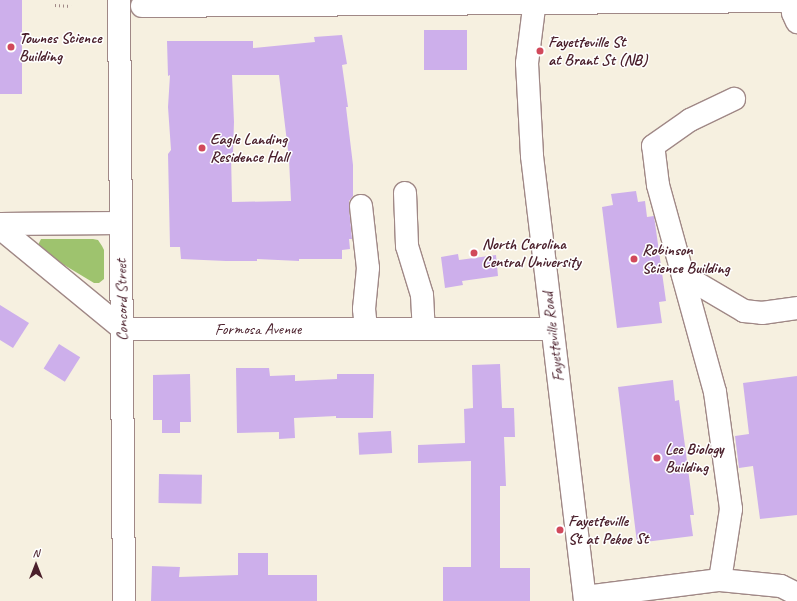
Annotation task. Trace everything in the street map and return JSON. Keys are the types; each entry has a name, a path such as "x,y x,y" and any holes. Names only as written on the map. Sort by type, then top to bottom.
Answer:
{"street":[{"name":"Concord Street","path":"119,0 123,329 124,601"},
{"path":"142,6 791,0 793,13 797,22"},
{"name":"Fayetteville Road","path":"535,2 527,63 531,133 552,329 585,599"},
{"path":"720,580 731,509 715,392 658,185 653,146 690,120 734,99"},
{"path":"405,193 408,246 422,295 424,329"},
{"path":"361,206 368,268 364,309 366,329"},
{"path":"0,224 121,223"},
{"path":"0,228 123,329"},
{"path":"684,275 744,311 762,313 797,308"},
{"name":"Formosa Avenue","path":"123,329 552,329"},
{"path":"585,599 720,580 781,586 797,594"}],"path":[{"path":"55,5 71,6"}],"green space":[{"path":"41,239 98,240 104,250 104,279 99,283 94,283 41,251 38,245"}],"building":[{"name":"Townes Science Building","path":"0,0 22,0 22,94 0,94"},
{"path":"424,30 467,30 467,70 424,70"},
{"name":"Eagle Landing Residence Hall","path":"342,35 347,64 342,65 348,107 346,107 353,165 353,196 349,201 352,239 349,239 350,249 342,250 342,259 299,259 299,261 257,259 257,261 226,261 181,259 180,247 170,247 168,154 171,150 168,107 170,75 168,76 167,41 253,41 253,48 315,42 314,37","holes":["232,75 279,75 289,159 291,201 232,202 231,153 233,153 234,122"]},
{"name":"Robinson Science Building","path":"636,191 638,202 645,201 647,217 654,216 666,301 659,302 662,323 617,328 602,207 613,205 611,194"},
{"path":"458,254 459,260 496,255 498,276 462,281 463,285 445,288 441,257"},
{"path":"0,305 29,323 13,348 0,340"},
{"path":"59,344 80,357 65,382 44,369"},
{"path":"500,364 502,408 514,408 515,437 504,437 506,486 500,486 500,568 530,568 530,601 443,601 443,567 471,567 471,461 418,463 418,445 465,443 464,409 473,408 472,365"},
{"path":"236,368 269,368 270,376 295,375 295,381 337,379 337,374 374,374 373,418 336,418 336,416 294,418 295,438 279,439 279,432 237,433"},
{"path":"190,374 191,422 180,422 180,433 162,433 162,420 153,420 153,375"},
{"path":"797,376 797,515 760,519 753,466 739,468 735,436 749,434 743,383"},
{"name":"Lee Biology Building","path":"673,380 675,401 679,400 694,515 690,515 693,536 637,543 618,387"},
{"path":"391,431 392,453 359,455 358,433"},
{"path":"159,474 202,475 201,504 158,503"},
{"path":"238,553 268,553 268,575 317,575 317,601 151,601 152,566 180,567 179,577 238,575"}],"place":[{"name":"Townes Science Building","path":"11,47"},
{"name":"Fayetteville St at Brant St (NB)","path":"540,51"},
{"name":"Eagle Landing Residence Hall","path":"202,148"},
{"name":"North Carolina Central University","path":"474,253"},
{"name":"Robinson Science Building","path":"634,259"},
{"name":"Lee Biology Building","path":"657,458"},
{"name":"Fayetteville St at Pekoe St","path":"560,530"}]}
